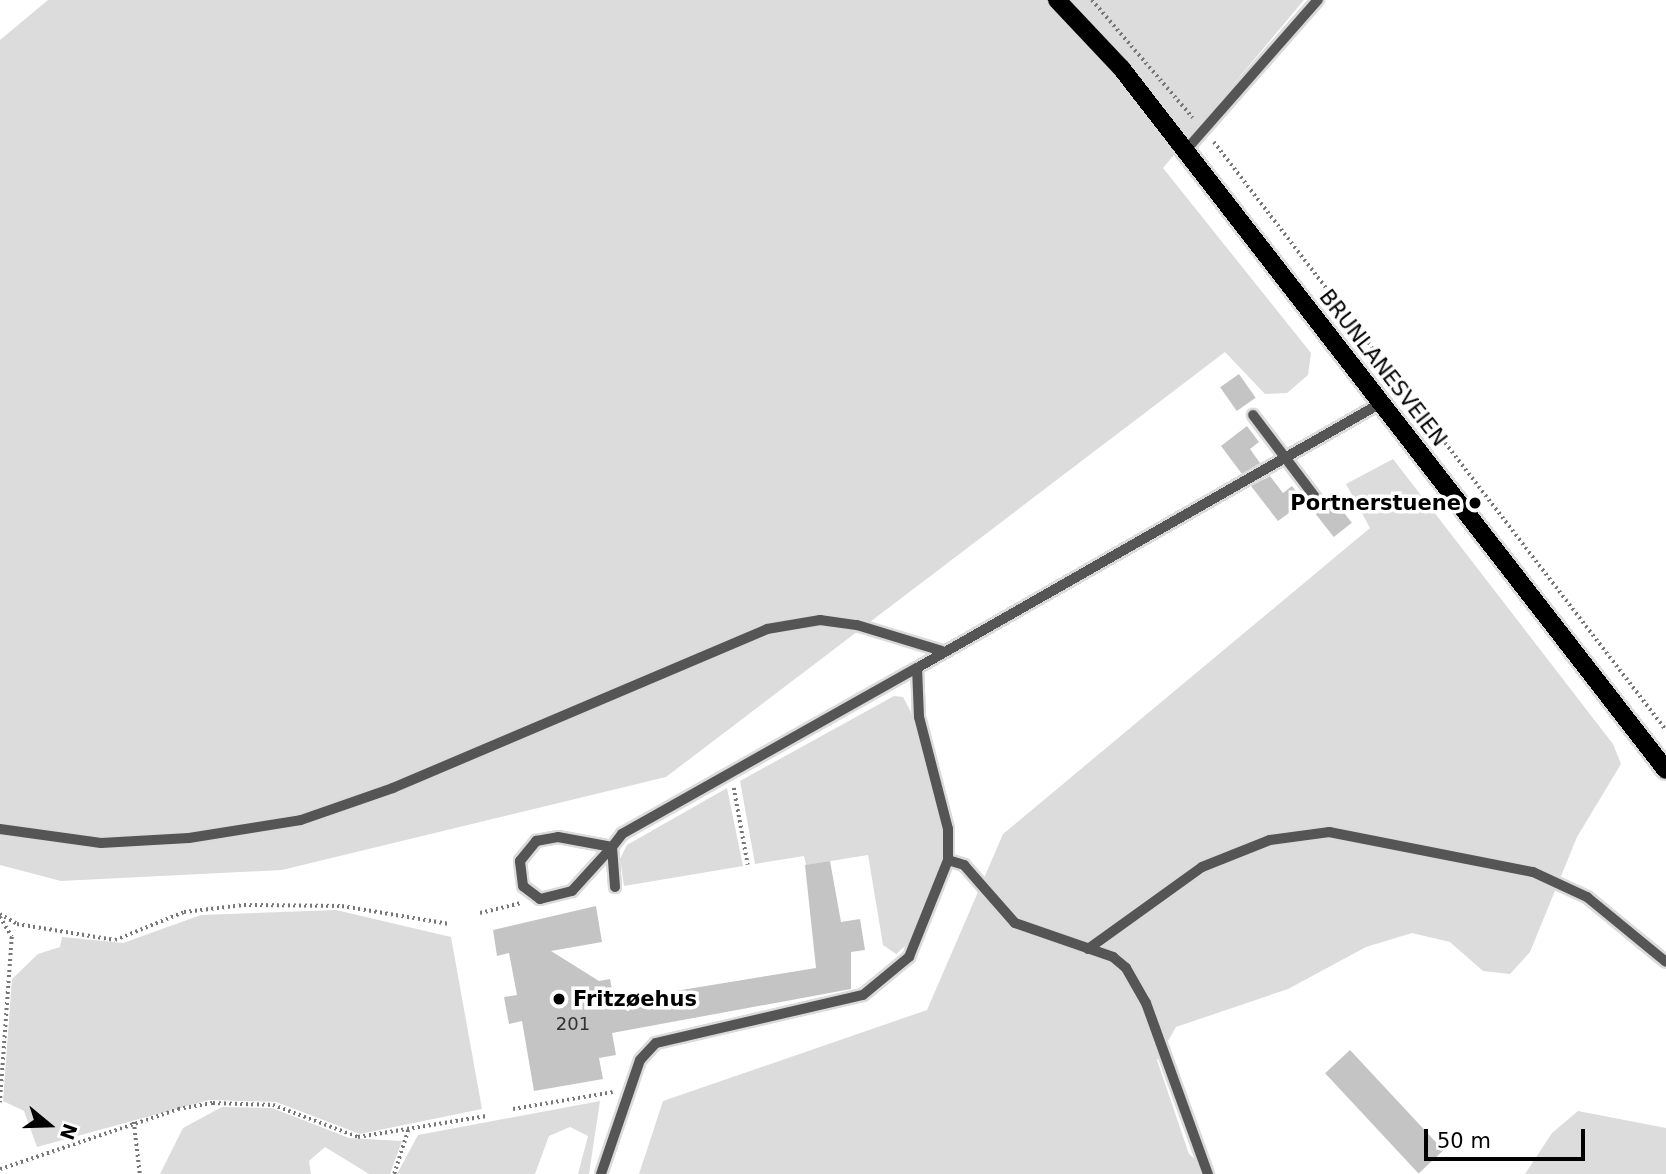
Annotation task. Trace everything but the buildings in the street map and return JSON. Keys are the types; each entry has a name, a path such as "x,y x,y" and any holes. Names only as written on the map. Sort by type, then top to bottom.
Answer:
{"main road":[{"name":"BRUNLANESVEIEN","path":"1057,0 1186,150 1666,770"}],"lane":[{"path":"1186,150 1207,133 1318,0"},
{"path":"612,848 558,837 536,841 519,868 523,886 536,897 566,895 612,848 622,834 1381,403"},
{"path":"1253,415 1318,501"},
{"path":"0,829 101,843 189,838 311,817 767,629 820,620 857,625 942,651"},
{"path":"601,1174 640,1060 656,1043 863,995 886,981 915,945 948,860 948,829 919,717 916,668"},
{"path":"1088,949 1202,867 1270,840 1329,832 1552,879 1587,897 1666,962"},
{"path":"612,848 615,887"},
{"path":"948,860 964,865 1015,923 1088,949 1126,968 1146,1003 1208,1174"}],"path":[{"path":"1092,0 1207,133 1666,730"},
{"path":"728,773 748,865"},
{"path":"480,912 536,897"},
{"path":"0,916 17,924 115,940 184,912 244,905 342,906 450,924"},
{"path":"0,916 12,937 0,1103"},
{"path":"513,1109 629,1089"},
{"path":"0,1169 178,1109 240,1102 287,1109 349,1136 408,1130 486,1116"},
{"path":"134,1122 140,1174"},
{"path":"394,1174 408,1130"}],"shaded area":[{"path":"48,0 1304,0 1163,168 1311,353 1308,375 1287,393 1265,394 1225,352 666,777 282,870 61,881 0,865 0,40"},
{"path":"1393,459 1613,744 1621,764 1577,837 1530,952 1510,974 1483,971 1450,942 1412,933 1366,947 1288,989 1176,1027 1157,1060 1189,1154 1212,1174 639,1174 663,1101 927,1010 1003,834 1370,528 1346,484"},
{"path":"894,696 903,697 913,716 943,826 943,860 910,942 896,954 883,945 868,855 806,865 804,856 755,864 740,781"},
{"path":"727,788 743,866 624,886 620,859 627,845"},
{"path":"336,910 451,937 482,1109 360,1134 276,1102 209,1100 37,1147 24,1111 3,1101 12,979 38,954 60,947 62,937 123,943 201,915"},
{"path":"600,1101 589,1174 578,1174 588,1136 570,1127 549,1136 535,1174 397,1174 418,1135"},
{"path":"222,1107 272,1108 349,1138 402,1141 390,1174 369,1174 325,1147 309,1161 311,1174 160,1174 183,1128"},
{"path":"1578,1111 1666,1128 1666,1174 1525,1174 1552,1133"}],"place":[{"name":"Portnerstuene","path":"1475,503"},
{"name":"Fritzøehus","path":"559,999"}]}
